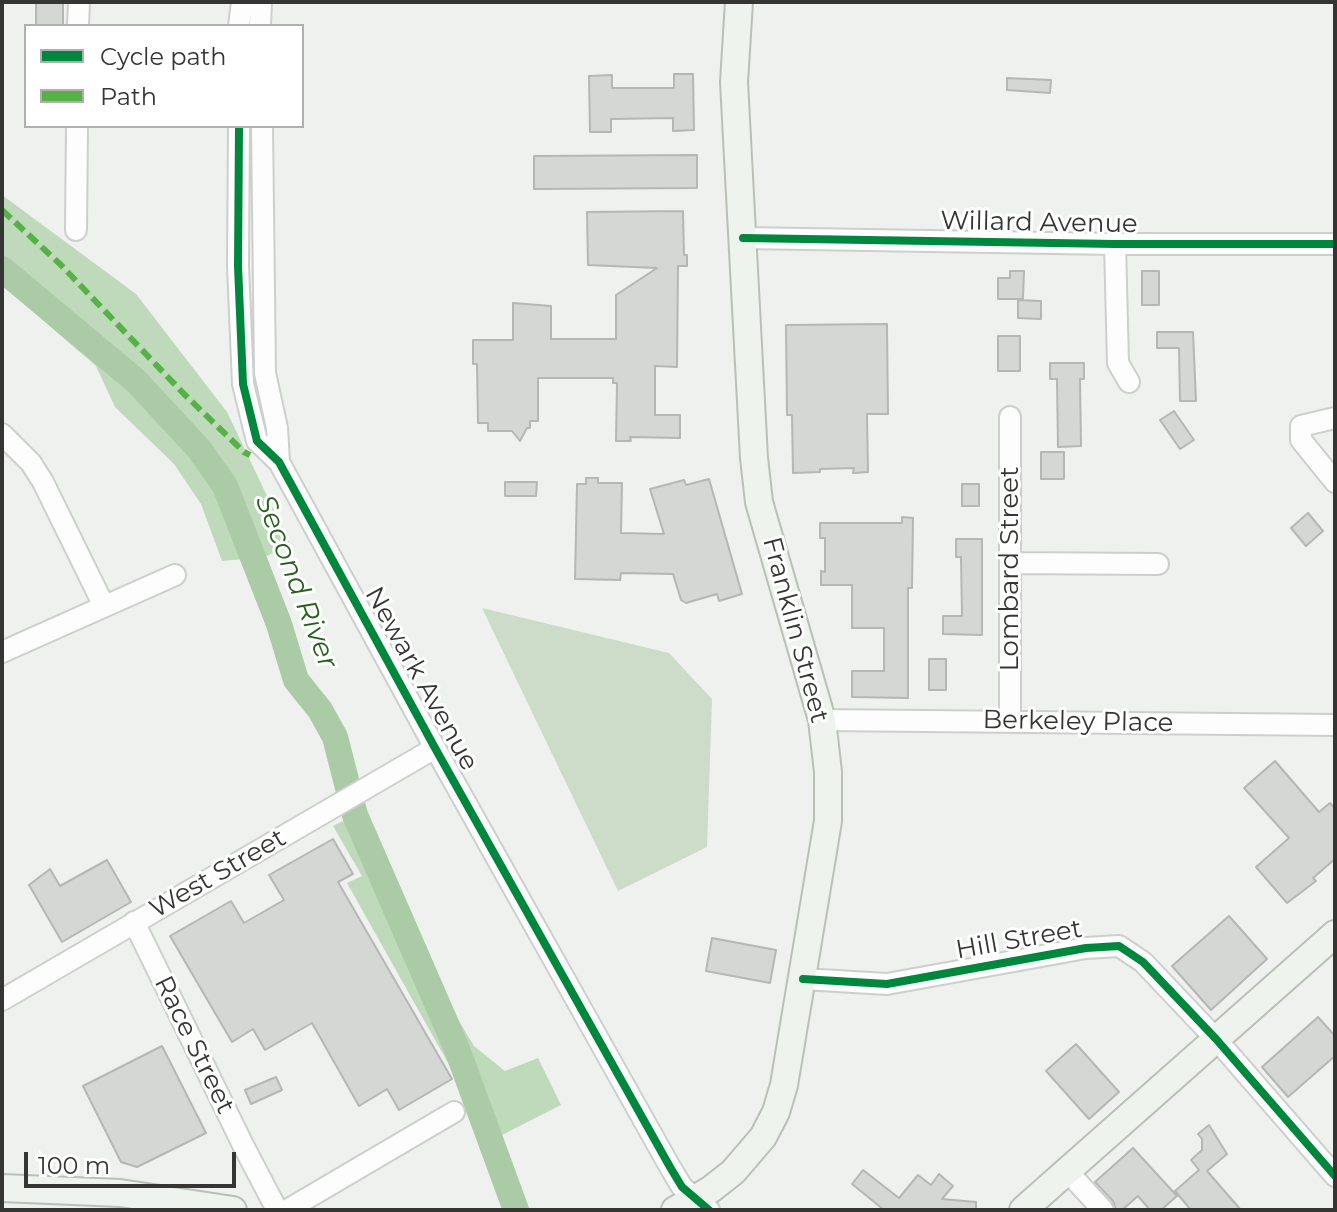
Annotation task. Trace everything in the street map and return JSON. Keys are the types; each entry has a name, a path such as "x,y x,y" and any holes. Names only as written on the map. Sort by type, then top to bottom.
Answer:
{"main road":[{"name":"Franklin Street","path":"693,1206 733,1172 755,1148 770,1125 784,1085 828,821 828,772 822,720 759,502 749,391 734,82 739,2"},
{"path":"1023,1210 1335,934"},
{"path":"2,1188 110,1192 233,1210"}],"street":[{"path":"78,24 79,2"},
{"path":"239,24 242,2"},
{"path":"260,24 261,2"},
{"path":"76,230 77,128"},
{"name":"Newark Avenue","path":"239,128 238,266 243,384 257,441 279,462 435,748 693,1206"},
{"name":"Newark Avenue","path":"262,128 265,373 277,428 279,462"},
{"name":"Willard Avenue","path":"743,238 1335,244"},
{"path":"1115,244 1118,363 1129,382"},
{"name":"Lombard Street","path":"1010,417 1010,722"},
{"path":"1335,418 1301,426 1301,440 1335,482"},
{"path":"2,434 31,463 43,482 104,606"},
{"path":"1010,563 1158,564"},
{"path":"2,652 175,575"},
{"name":"Berkeley Place","path":"822,720 1335,725"},
{"name":"West Street","path":"2,1000 435,748"},
{"name":"Race Street","path":"134,922 277,1210"},
{"name":"Hill Street","path":"803,979 887,984 1086,948 1119,946 1143,962 1216,1039 1335,1176"},
{"path":"287,1210 454,1112"},
{"path":"1067,1171 1103,1210"}],"green space":[{"path":"2,195 136,294 227,412 290,544 265,557 222,561 201,504 174,464 115,407 96,366 2,285"},
{"path":"482,608 669,653 712,699 707,847 618,891"},
{"path":"355,815 407,934 474,1046 505,1071 538,1058 561,1105 500,1136 452,1070 347,883 362,876 333,826"}],"building":[{"path":"36,2 63,2 63,24 36,24"},
{"path":"674,74 693,74 694,130 673,131 673,118 611,119 611,132 590,132 589,76 612,75 612,88 674,88"},
{"path":"1007,78 1051,80 1050,93 1007,90"},
{"path":"697,155 697,188 534,189 534,156"},
{"path":"683,211 687,266 678,266 677,367 655,366 655,415 680,415 680,438 630,437 631,441 616,441 617,383 613,383 613,378 538,378 538,421 530,421 530,428 520,441 512,431 488,431 488,423 478,423 477,364 473,364 473,340 513,340 513,303 551,306 551,339 616,339 616,295 657,268 588,265 587,212"},
{"path":"1010,271 1024,271 1023,299 998,299 998,278 1010,278"},
{"path":"1142,271 1159,271 1159,305 1142,305"},
{"path":"1018,300 1041,301 1041,319 1018,318"},
{"path":"887,324 888,414 867,414 868,472 853,473 854,468 793,473 792,415 787,415 786,325"},
{"path":"1157,332 1193,332 1196,401 1180,401 1179,348 1157,348"},
{"path":"998,336 1020,336 1020,371 998,371"},
{"path":"1050,363 1084,363 1084,379 1080,379 1081,446 1058,447 1057,379 1050,379"},
{"path":"1174,411 1194,440 1180,449 1160,420"},
{"path":"1041,452 1064,452 1064,479 1041,479"},
{"path":"586,478 598,478 598,483 622,483 621,533 664,534 650,489 684,480 686,485 709,479 742,594 719,601 717,594 686,603 681,600 673,574 621,573 620,580 575,579 577,484 586,484"},
{"path":"505,482 537,482 536,496 505,496"},
{"path":"962,484 979,484 979,506 962,506"},
{"path":"1308,513 1323,531 1306,546 1291,528"},
{"path":"902,517 913,518 912,588 908,588 908,698 852,697 852,671 884,671 884,628 852,628 852,585 821,585 821,571 825,572 825,538 820,538 820,523 902,523"},
{"path":"956,539 982,539 982,635 943,634 943,616 962,616 961,557 956,557"},
{"path":"929,659 946,659 946,690 929,690"},
{"path":"1275,761 1319,812 1330,803 1335,809 1335,859 1313,878 1316,881 1287,903 1256,867 1289,838 1244,788"},
{"path":"333,839 353,874 338,882 452,1079 399,1110 387,1089 359,1106 312,1023 265,1050 253,1029 232,1042 170,936 231,901 244,923 284,900 269,875"},
{"path":"107,860 131,902 62,942 29,885 50,869 60,886"},
{"path":"1229,916 1267,959 1211,1010 1172,966"},
{"path":"712,938 776,950 770,983 706,971"},
{"path":"1318,1017 1335,1036 1335,1056 1288,1097 1262,1067"},
{"path":"1076,1044 1119,1092 1089,1119 1046,1071"},
{"path":"162,1046 206,1133 137,1167 121,1162 83,1086"},
{"path":"276,1077 282,1090 251,1104 245,1090"},
{"path":"1209,1125 1227,1154 1207,1171 1241,1210 1191,1210 1175,1191 1199,1170 1191,1160 1202,1150 1202,1139 1198,1134"},
{"path":"1133,1148 1177,1196 1161,1210 1150,1210 1138,1196 1122,1210 1116,1210 1113,1201 1095,1182"},
{"path":"863,1170 899,1198 918,1175 931,1185 939,1174 953,1186 942,1199 976,1202 976,1210 884,1210 852,1184"}],"waterway":[{"name":"Second River","path":"2,269 136,381 199,449 225,486 279,624 296,680 320,710 335,737 355,815 457,1049 516,1210"}],"marked path":[{"path":"2,210 61,265 183,393 250,455"}],"cycle path":[{"path":"239,128 238,266 243,384 257,441 279,462 670,1167 682,1187 709,1210"},
{"path":"743,238 1335,244"},
{"path":"803,979 887,984 1086,948 1119,946 1143,962 1216,1039 1335,1176"}]}
